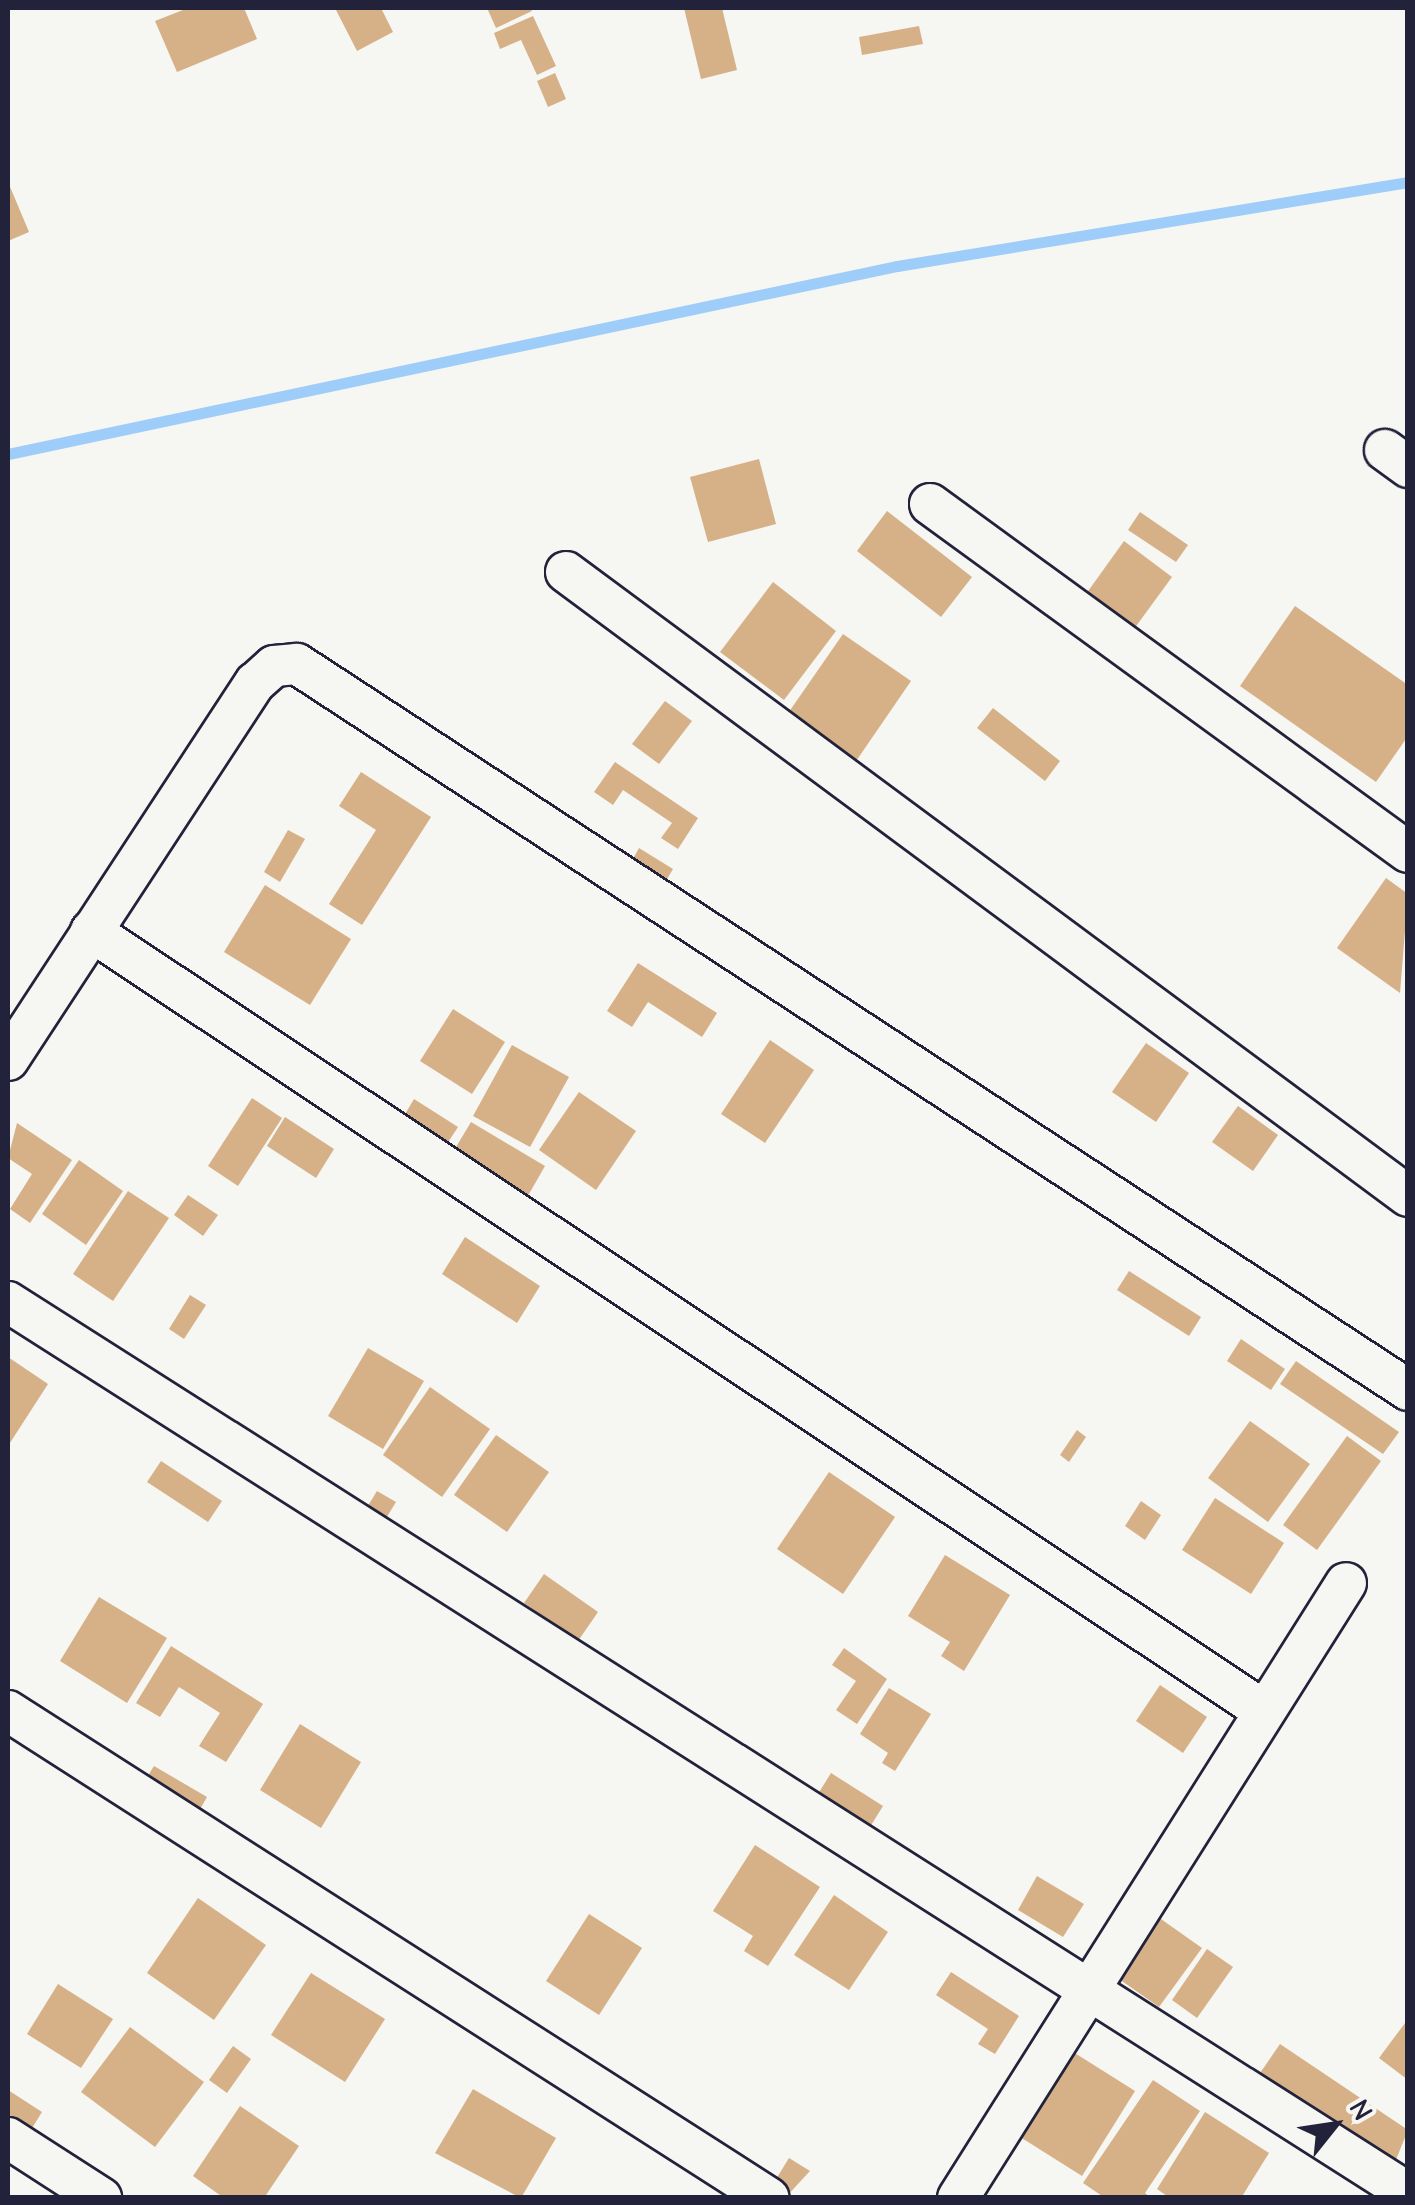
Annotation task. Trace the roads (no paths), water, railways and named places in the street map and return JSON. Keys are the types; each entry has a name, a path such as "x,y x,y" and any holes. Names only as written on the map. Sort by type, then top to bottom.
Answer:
{"street":[{"path":"930,504 1408,852"},
{"path":"566,572 1408,1196"},
{"path":"8,1060 254,683 274,666 297,664 1408,1390"},
{"path":"92,931 1264,1711"},
{"path":"8,1302 1408,2193"},
{"path":"958,2198 1346,1582"},
{"path":"8,1710 769,2198"},
{"path":"8,2138 101,2198"}],"waterway":[{"path":"8,454 897,266 1408,182"}]}
